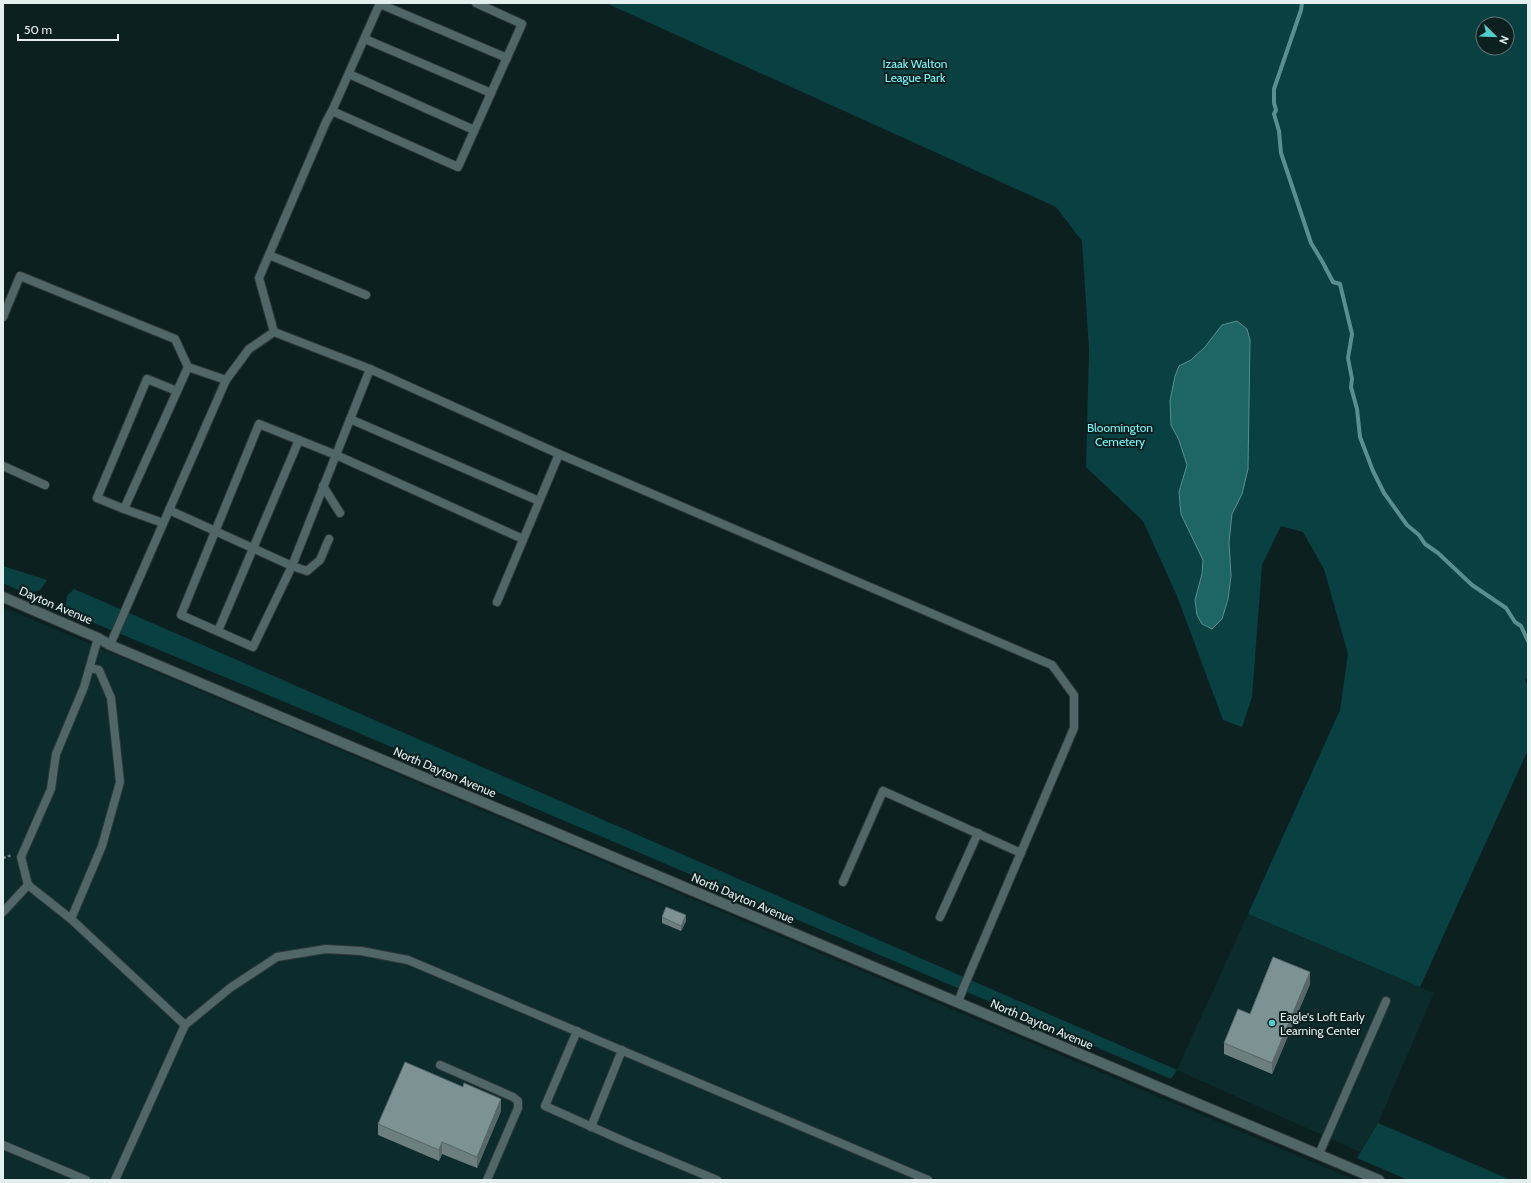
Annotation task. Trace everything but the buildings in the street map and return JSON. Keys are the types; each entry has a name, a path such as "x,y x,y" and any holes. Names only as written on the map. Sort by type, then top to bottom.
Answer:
{"main road":[{"name":"Dayton Avenue","path":"3,597 98,638"},
{"name":"North Dayton Avenue","path":"98,638 110,645 1379,1180"}],"lane":[{"path":"332,111 458,167 522,24 476,3"},
{"path":"274,332 259,278 326,122 380,4 507,58"},
{"path":"365,39 491,93"},
{"path":"349,74 474,130"},
{"path":"269,255 366,295"},
{"path":"3,317 20,276 175,339 188,367 226,380"},
{"path":"274,332 370,369 559,454 1052,665 1074,695 1074,728 958,1002"},
{"path":"110,645 226,380 249,349 274,332"},
{"path":"124,509 188,367"},
{"path":"370,369 336,455 323,486 292,566 253,647 180,615 259,424 336,455 523,539"},
{"path":"163,523 97,498 147,379 177,392"},
{"path":"350,420 540,501"},
{"path":"218,631 299,440"},
{"path":"497,602 559,454"},
{"path":"3,466 46,485"},
{"path":"323,486 340,513"},
{"path":"169,510 292,566 307,571 320,560 329,539"},
{"path":"98,638 84,687 56,754 51,789 21,857 28,885 71,919 185,1025"},
{"path":"71,919 102,846 120,782 111,698 99,670 90,668"},
{"path":"843,882 883,791 1021,852"},
{"path":"940,917 978,833"},
{"path":"3,912 28,885"},
{"path":"115,1180 185,1025 230,988 277,957 326,949 361,951 408,960 928,1180"},
{"path":"1319,1154 1386,1001"},
{"path":"577,1031 545,1106 717,1180"},
{"path":"591,1127 622,1050"},
{"path":"440,1065 513,1097 518,1101 518,1108 487,1180"},
{"path":"3,1145 86,1180"}],"shaded area":[{"path":"1237,321 1247,329 1250,340 1248,469 1242,494 1232,514 1229,542 1231,576 1228,599 1222,619 1212,629 1202,624 1197,615 1195,600 1202,574 1203,560 1181,514 1179,492 1187,465 1179,440 1171,425 1170,401 1175,376 1179,366 1191,360 1205,347 1222,325"},
{"path":"3,607 1355,1180 3,1180"},
{"path":"1248,914 1434,993 1378,1123 1360,1152 1177,1070"}],"green space":[{"path":"606,3 1528,3 1528,677 1525,680 1528,686 1528,750 1420,987 1248,914 1340,710 1348,654 1324,569 1303,532 1281,526 1262,565 1252,697 1242,727 1223,720 1177,596 1143,521 1086,467 1089,349 1082,241 1056,207"},
{"path":"3,566 47,580 40,590 27,594 3,583"},
{"path":"74,589 1177,1070 1171,1079 321,717 65,611 67,596"},
{"path":"1378,1123 1511,1180 1408,1180 1357,1158"}],"waterway":[{"path":"1302,3 1301,10 1274,89 1274,103 1276,110 1274,114 1279,131 1281,153 1311,243 1333,282 1340,284 1352,334 1348,358 1352,379 1351,387 1357,409 1360,437 1373,471 1384,493 1407,525 1419,535 1425,544 1438,553 1472,585 1506,608 1515,622 1521,626 1528,641"}],"place":[{"name":"Eagle's Loft Early Learning Center","path":"1272,1023"}],"park label":[{"name":"Izaak Walton League Park","path":"915,70"},
{"name":"Bloomington Cemetery","path":"1120,434"}]}
